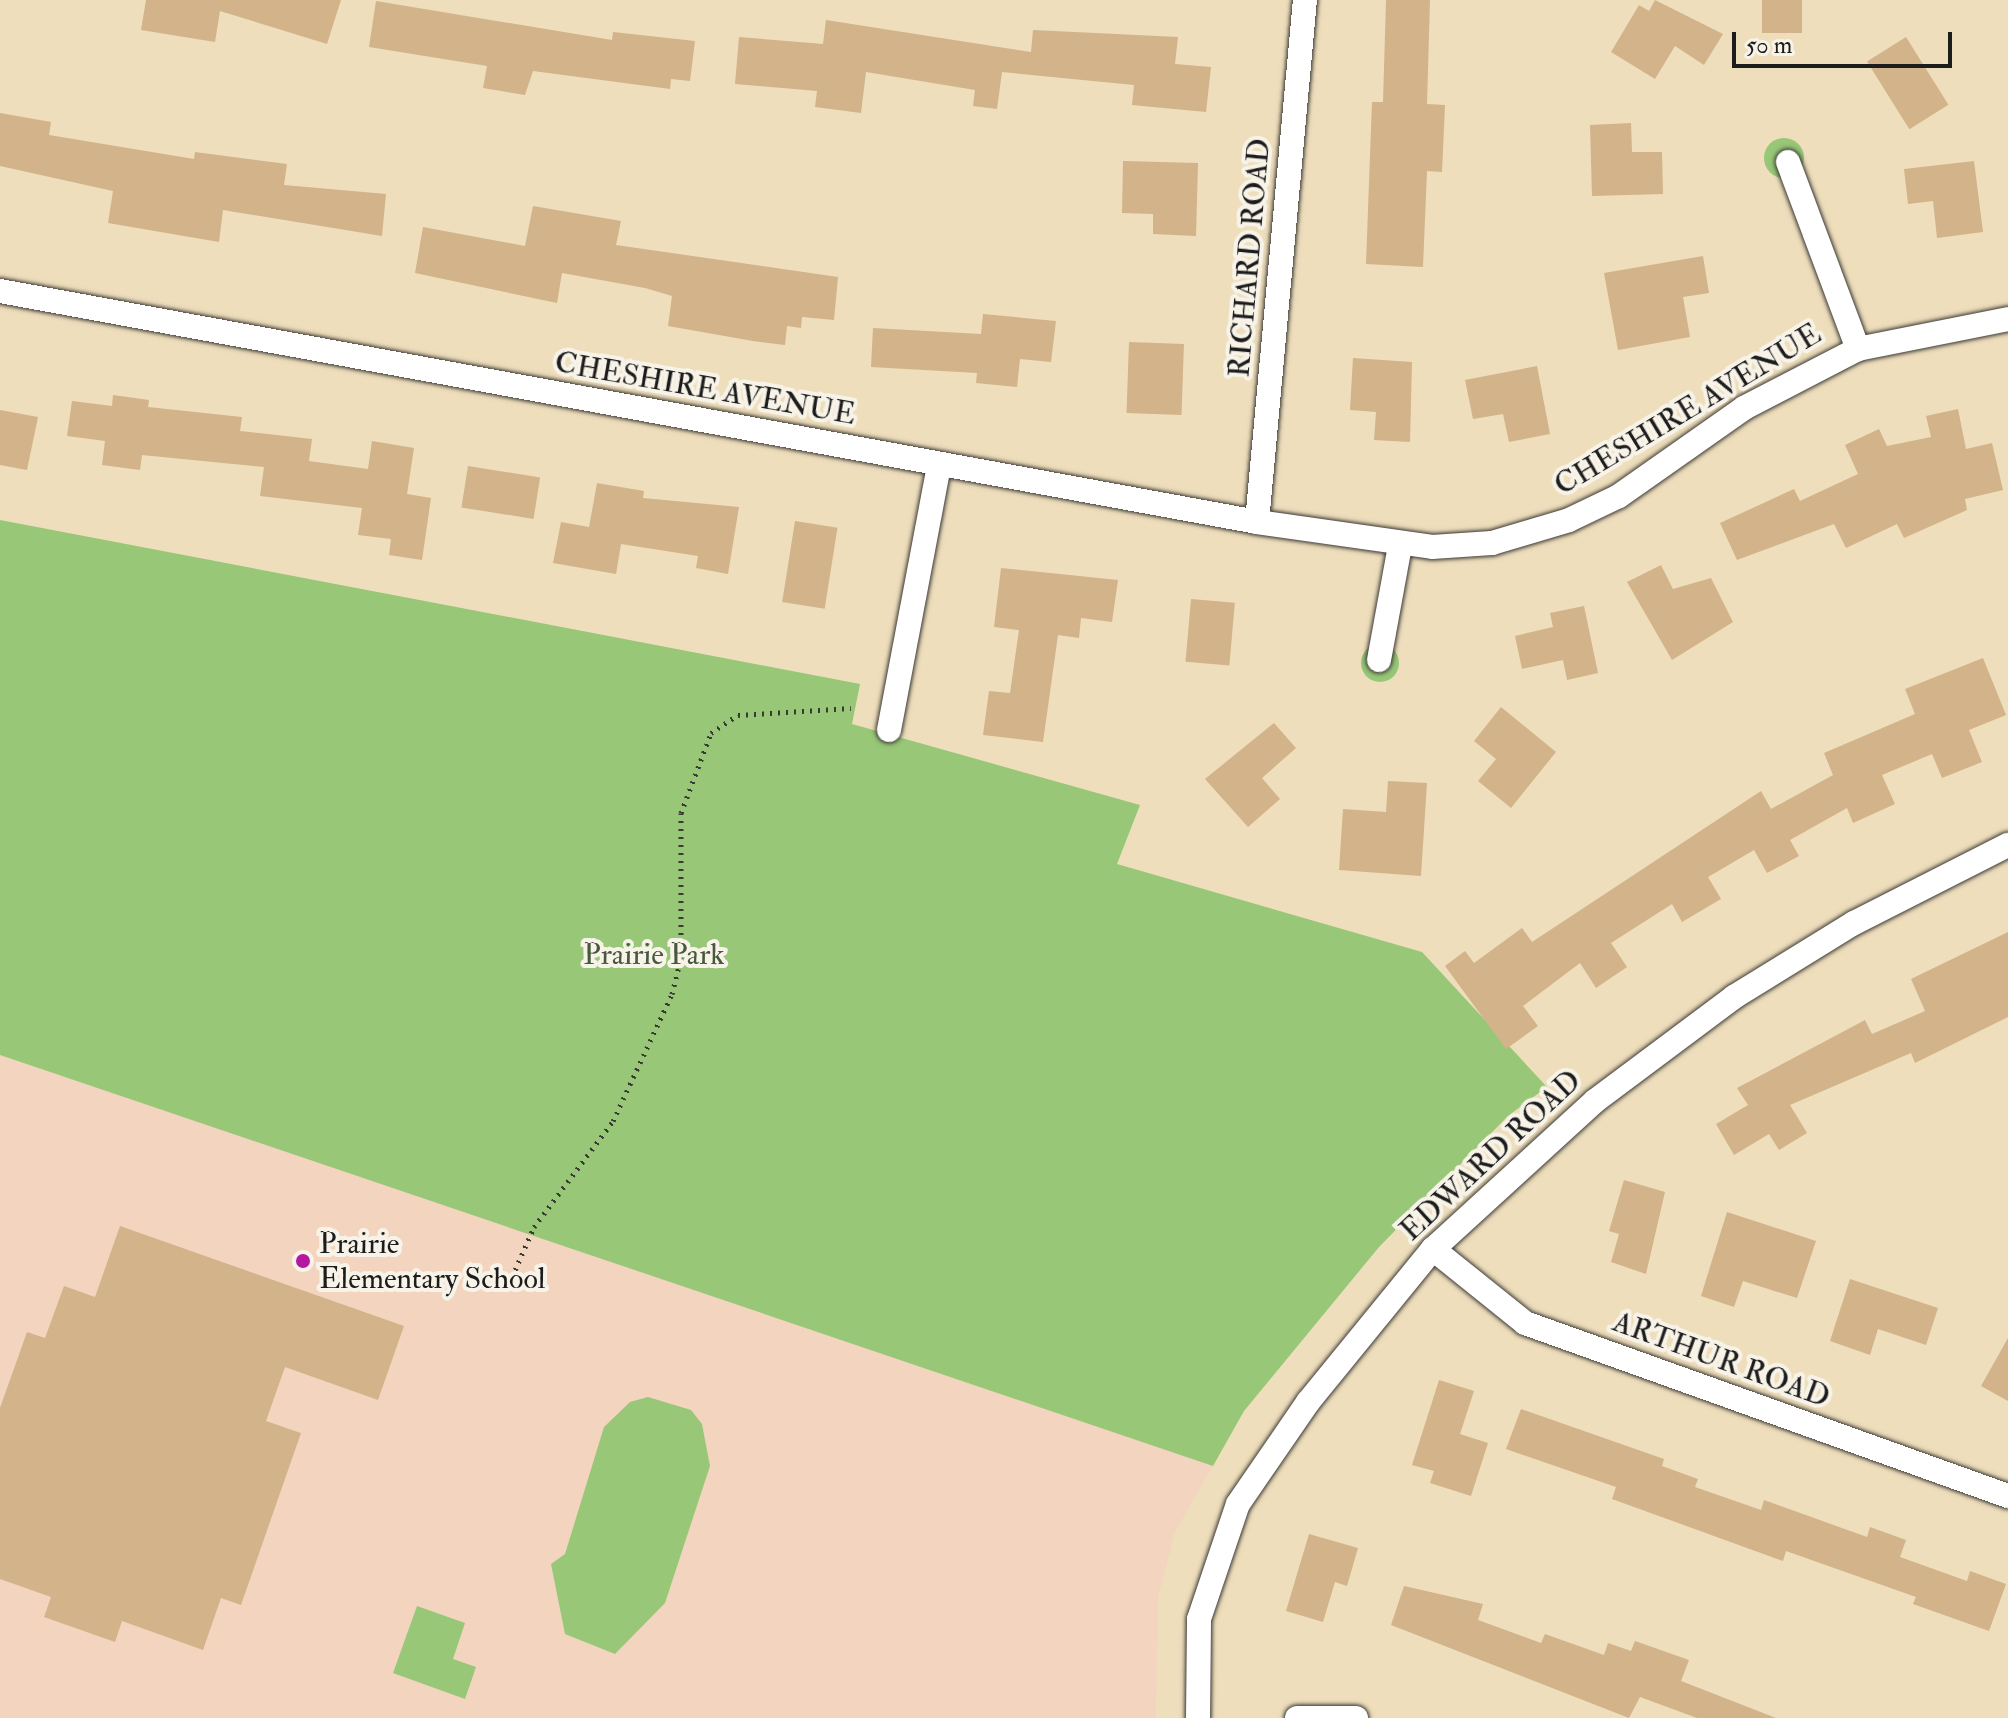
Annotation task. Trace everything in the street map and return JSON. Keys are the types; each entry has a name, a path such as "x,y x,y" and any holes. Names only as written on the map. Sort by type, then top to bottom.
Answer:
{"street":[{"name":"RICHARD ROAD","path":"1257,522 1305,0"},
{"path":"1788,162 1858,349"},
{"name":"CHESHIRE AVENUE","path":"0,291 939,465 1400,546 1492,543 1569,520 1619,496 1744,408 1858,349 2008,319"},
{"path":"889,730 939,465"},
{"path":"1379,660 1400,546"},
{"name":"EDWARD ROAD","path":"1198,1718 1199,1619 1238,1504 1308,1402 1433,1249 1595,1101 1734,997 1854,923 2008,845"},
{"name":"ARTHUR ROAD","path":"1433,1249 1525,1323 2008,1496"},
{"path":"1297,1718 1356,1718"}],"path":[{"path":"512,1277 534,1227 613,1121 672,994 681,958 679,837 701,749 721,721 738,715 851,708"}],"shaded area":[{"name":"Prairie Elementary School","path":"0,1055 1213,1466 1175,1532 1158,1597 1156,1718 0,1718"}],"green space":[{"path":"1784,138 1798,144 1804,158 1798,172 1784,178 1770,172 1764,158 1770,144"},
{"name":"Prairie Park","path":"0,520 860,684 852,724 1140,805 1117,864 1422,952 1547,1087 1508,1116 1379,1247 1244,1411 1213,1466 0,1055"},
{"path":"1380,644 1394,649 1399,663 1394,677 1380,682 1366,677 1361,663 1366,649"},
{"path":"648,1397 691,1410 702,1424 710,1466 665,1603 615,1654 565,1634 551,1564 565,1554 604,1427 630,1402"},
{"path":"417,1606 465,1623 453,1659 476,1667 465,1699 393,1673"}],"building":[{"path":"146,0 341,0 327,44 220,11 215,42 141,30"},
{"path":"1386,0 1430,0 1427,104 1445,105 1442,172 1427,171 1423,267 1366,264 1372,102 1383,102"},
{"path":"1655,0 1723,34 1704,65 1675,46 1655,79 1611,52 1639,5 1649,11"},
{"path":"1762,0 1802,0 1802,33 1762,33"},
{"path":"376,1 612,40 613,32 695,41 690,81 671,79 670,89 533,71 525,95 483,88 487,66 369,47"},
{"path":"826,20 1031,52 1033,30 1178,37 1175,64 1211,67 1206,112 1132,105 1134,85 1002,72 997,109 973,106 975,90 866,72 861,113 815,107 817,91 735,84 739,37 823,44"},
{"path":"1906,37 1948,105 1909,129 1867,61"},
{"path":"0,113 51,122 49,135 194,159 195,152 287,164 284,185 386,194 382,236 223,210 219,242 108,223 113,191 0,166"},
{"path":"1631,123 1632,152 1662,152 1663,194 1592,196 1590,125"},
{"path":"1123,161 1198,163 1196,236 1153,234 1153,214 1122,213"},
{"path":"1974,161 1983,232 1937,238 1933,201 1908,204 1904,169"},
{"path":"533,206 621,221 616,245 838,277 834,320 802,317 801,328 787,326 785,345 668,326 672,296 645,288 562,273 557,303 415,273 423,227 525,246"},
{"path":"1703,256 1709,293 1683,297 1690,337 1618,350 1604,273"},
{"path":"983,314 1056,321 1051,362 1020,359 1017,387 976,383 977,373 871,367 873,328 981,334"},
{"path":"1129,342 1184,344 1181,415 1127,413"},
{"path":"1353,358 1412,362 1410,442 1374,440 1376,412 1350,410"},
{"path":"1537,366 1550,434 1509,442 1503,414 1473,419 1465,380"},
{"path":"113,395 149,400 148,407 242,417 240,431 312,439 309,461 368,469 372,441 414,448 407,494 431,498 422,560 389,555 391,539 358,535 362,508 260,496 264,467 142,455 140,470 102,465 105,441 67,436 72,401 112,406"},
{"path":"1958,409 1966,449 1992,443 2003,490 1965,499 1967,510 1904,538 1897,524 1846,548 1834,524 1737,560 1720,523 1794,489 1800,501 1858,474 1845,445 1879,429 1887,446 1931,437 1926,416"},
{"path":"0,410 38,417 27,470 0,465"},
{"path":"468,466 540,477 534,519 461,507"},
{"path":"597,483 644,491 643,498 739,507 728,574 696,568 698,556 621,544 616,574 553,563 561,522 589,527"},
{"path":"795,521 837,528 825,609 782,602"},
{"path":"1661,565 1673,589 1711,578 1733,622 1672,660 1627,582"},
{"path":"1001,568 1118,580 1112,622 1081,618 1079,638 1058,635 1043,742 983,735 989,691 1010,693 1019,630 994,627"},
{"path":"1191,599 1235,603 1229,666 1186,662"},
{"path":"1584,606 1598,673 1567,680 1563,660 1522,669 1515,636 1553,627 1550,613"},
{"path":"1983,658 2006,715 1969,730 1982,762 1942,778 1932,754 1882,775 1895,804 1853,823 1847,808 1790,840 1799,856 1767,873 1754,850 1708,877 1721,899 1682,922 1672,904 1611,943 1627,967 1596,988 1580,963 1523,1006 1538,1026 1506,1049 1445,966 1465,951 1474,963 1522,928 1532,942 1761,791 1771,809 1833,775 1824,753 1915,714 1905,689"},
{"path":"1501,707 1556,752 1511,808 1478,781 1496,759 1474,741"},
{"path":"1274,723 1296,748 1262,778 1280,799 1248,827 1205,779"},
{"path":"1388,781 1427,783 1421,876 1339,870 1343,809 1386,812"},
{"path":"2008,932 2008,1017 1915,1063 1911,1053 1790,1105 1807,1133 1779,1150 1769,1134 1734,1155 1716,1124 1748,1105 1737,1088 1865,1020 1872,1034 1925,1011 1911,979"},
{"path":"1624,1180 1665,1192 1646,1274 1611,1262 1619,1234 1609,1231"},
{"path":"1727,1212 1816,1241 1797,1298 1743,1281 1734,1307 1701,1296"},
{"path":"120,1226 404,1326 378,1400 285,1367 266,1421 301,1433 241,1605 221,1598 203,1650 122,1621 115,1642 44,1617 51,1597 0,1579 0,1408 27,1332 45,1338 64,1286 95,1297"},
{"path":"1850,1279 1938,1308 1926,1345 1878,1329 1870,1355 1830,1341"},
{"path":"2008,1338 2008,1401 1981,1386"},
{"path":"1439,1380 1474,1391 1460,1434 1488,1443 1471,1496 1430,1483 1434,1471 1412,1465"},
{"path":"1521,1409 1664,1459 1662,1466 1698,1479 1695,1487 1761,1510 1764,1500 1867,1537 1870,1527 1906,1540 1900,1557 1967,1581 1970,1571 2006,1584 1989,1631 1913,1604 1916,1597 1786,1551 1783,1561 1612,1499 1616,1487 1506,1449"},
{"path":"1309,1534 1358,1548 1347,1586 1335,1582 1323,1622 1286,1611"},
{"path":"1404,1586 1483,1604 1478,1620 1541,1643 1545,1634 1604,1655 1608,1643 1631,1651 1635,1641 1689,1660 1681,1681 1776,1718 1697,1718 1640,1697 1629,1718 1391,1625"}],"place":[{"name":"Prairie Elementary School","path":"303,1261"}]}
